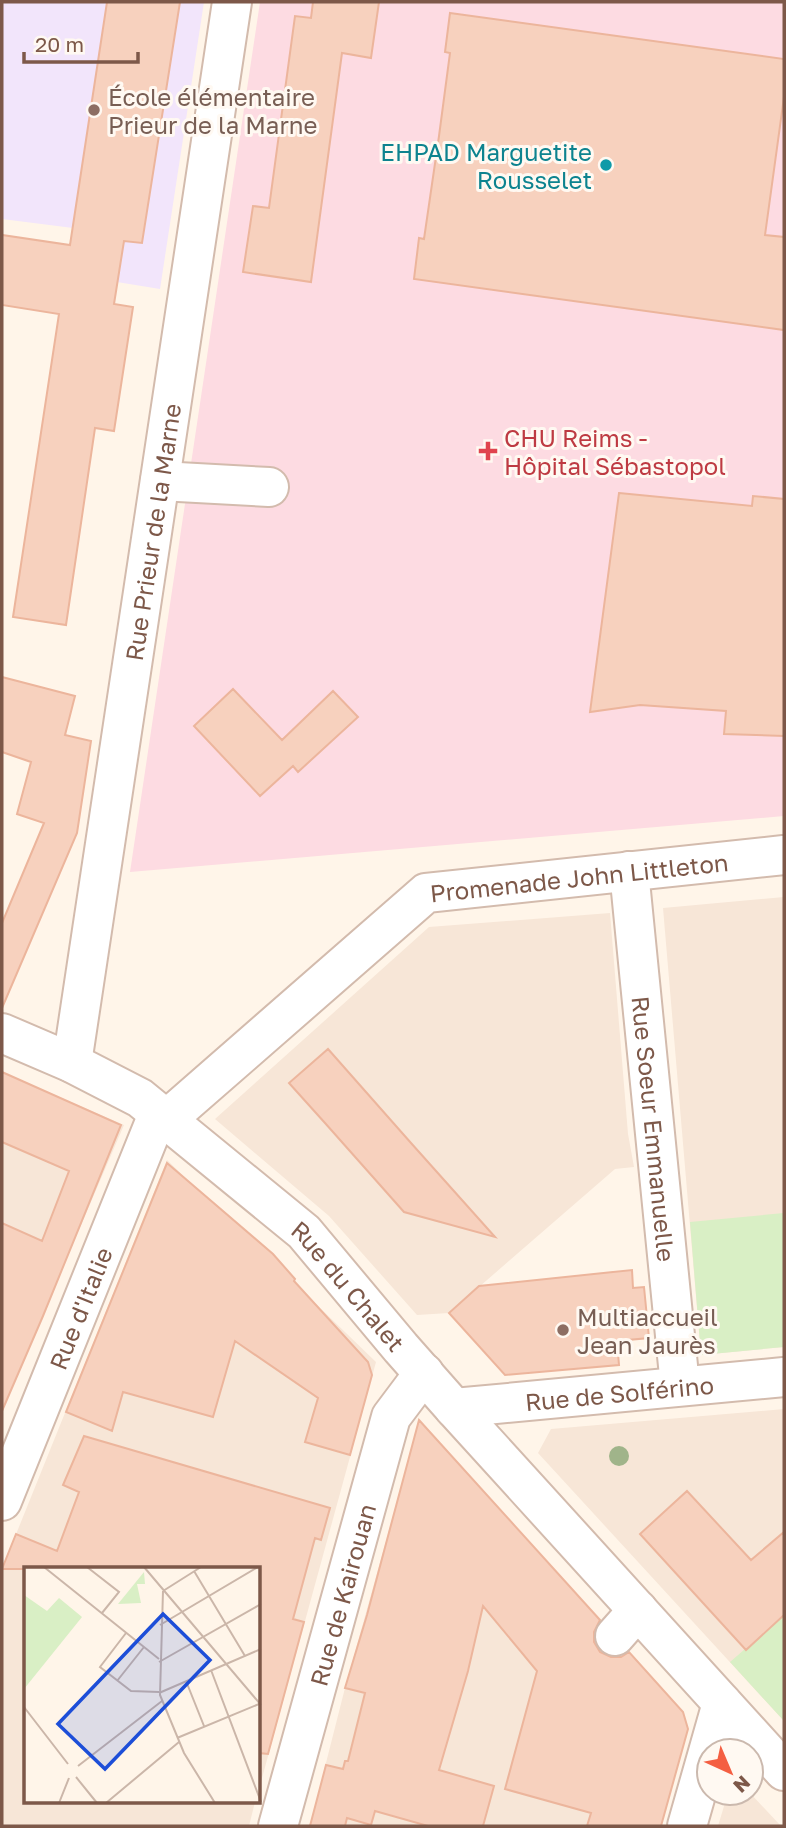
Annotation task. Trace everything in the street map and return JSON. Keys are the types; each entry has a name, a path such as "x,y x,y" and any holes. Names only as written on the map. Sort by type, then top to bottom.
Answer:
{"street":[{"name":"Rue Prieur de la Marne","path":"72,1063 232,2"},
{"path":"160,481 269,487"},
{"name":"Promenade John Littleton","path":"162,1117 426,893 784,855"},
{"name":"Rue Soeur Emmanuelle","path":"629,871 680,1387"},
{"name":"Rue du Chalet","path":"2,1033 72,1063 140,1098 304,1232 454,1408 626,1623 722,1703 784,1771"},
{"name":"Rue d'Italie","path":"2,1501 14,1435 162,1117"},
{"name":"Rue de Kairouan","path":"278,1826 391,1417 424,1373"},
{"name":"Rue de Solférino","path":"454,1408 784,1377"},
{"path":"687,1826 722,1703"}],"shaded area":[{"name":"École élémentaire Prieur de la Marne","path":"2,2 204,2 160,289 117,282 73,228 2,219"},
{"name":"CHU Reims - Hôpital Sébastopol","path":"260,2 784,2 784,816 130,872"},
{"path":"784,897 784,1347 701,1355 663,908"},
{"path":"610,913 628,1134 634,1167 615,1169 449,1313 417,1315 329,1216 215,1119 429,927"},
{"path":"2,1072 124,1125 69,1253 2,1223"},
{"path":"167,1160 376,1362 261,1782 261,1567 24,1567 24,1804 254,1804 249,1826 2,1826 2,1569"},
{"path":"784,1409 784,1721 538,1453 551,1429"},
{"path":"428,1430 683,1712 688,1729 661,1826 310,1826 345,1688 416,1433"},
{"path":"724,1807 763,1807 781,1826 718,1826"}],"green space":[{"path":"784,1213 784,1347 701,1355 690,1222"},
{"path":"784,1615 784,1721 730,1662"}],"building":[{"path":"107,2 180,2 142,243 124,241 114,304 133,307 114,431 95,428 66,625 13,617 59,314 2,305 2,235 70,245"},
{"path":"313,2 379,2 371,58 342,53 311,282 243,272 253,206 269,208 295,16 311,18"},
{"name":"EHPAD Marguetite Rousselet","path":"450,13 784,59 784,97 765,235 784,237 784,330 414,279 419,238 424,239 439,136 450,53 445,52"},
{"path":"619,493 752,506 753,496 784,499 784,736 724,734 726,711 640,705 590,712"},
{"path":"2,677 75,696 65,735 91,741 77,833 2,1008 2,923 44,823 17,814 31,762 2,752"},
{"path":"233,689 282,740 333,691 358,717 298,772 293,766 260,796 194,726"},
{"path":"328,1049 495,1237 404,1212 289,1083"},
{"path":"2,1072 121,1125 2,1411 2,1223 42,1241 69,1171 2,1142"},
{"path":"167,1163 273,1254 368,1362 372,1375 350,1455 305,1442 318,1398 235,1341 213,1417 123,1392 112,1431 66,1412"},
{"path":"632,1270 633,1288 644,1287 649,1338 617,1341 619,1365 505,1375 449,1313 479,1286"},
{"path":"419,1420 600,1620 594,1632 594,1642 600,1652 611,1657 621,1657 629,1652 683,1712 688,1729 661,1826 587,1826 591,1813 505,1789 537,1671 483,1606 468,1671 439,1770 494,1786 483,1826 428,1826 375,1811 371,1825 347,1818 345,1826 310,1826 326,1765 343,1769 345,1761 348,1761 365,1693 345,1688"},
{"path":"84,1436 330,1508 321,1540 315,1538 293,1619 304,1622 268,1754 261,1753 261,1567 2,1569 16,1534 57,1551 79,1492 63,1485"},
{"path":"687,1491 751,1560 784,1532 784,1615 746,1650 640,1534"}],"place":[{"name":"École élémentaire Prieur de la Marne","path":"94,110"},
{"name":"EHPAD Marguetite Rousselet","path":"606,165"},
{"name":"CHU Reims - Hôpital Sébastopol","path":"488,451"},
{"name":"Multiaccueil Jean Jaurès","path":"563,1330"}]}
